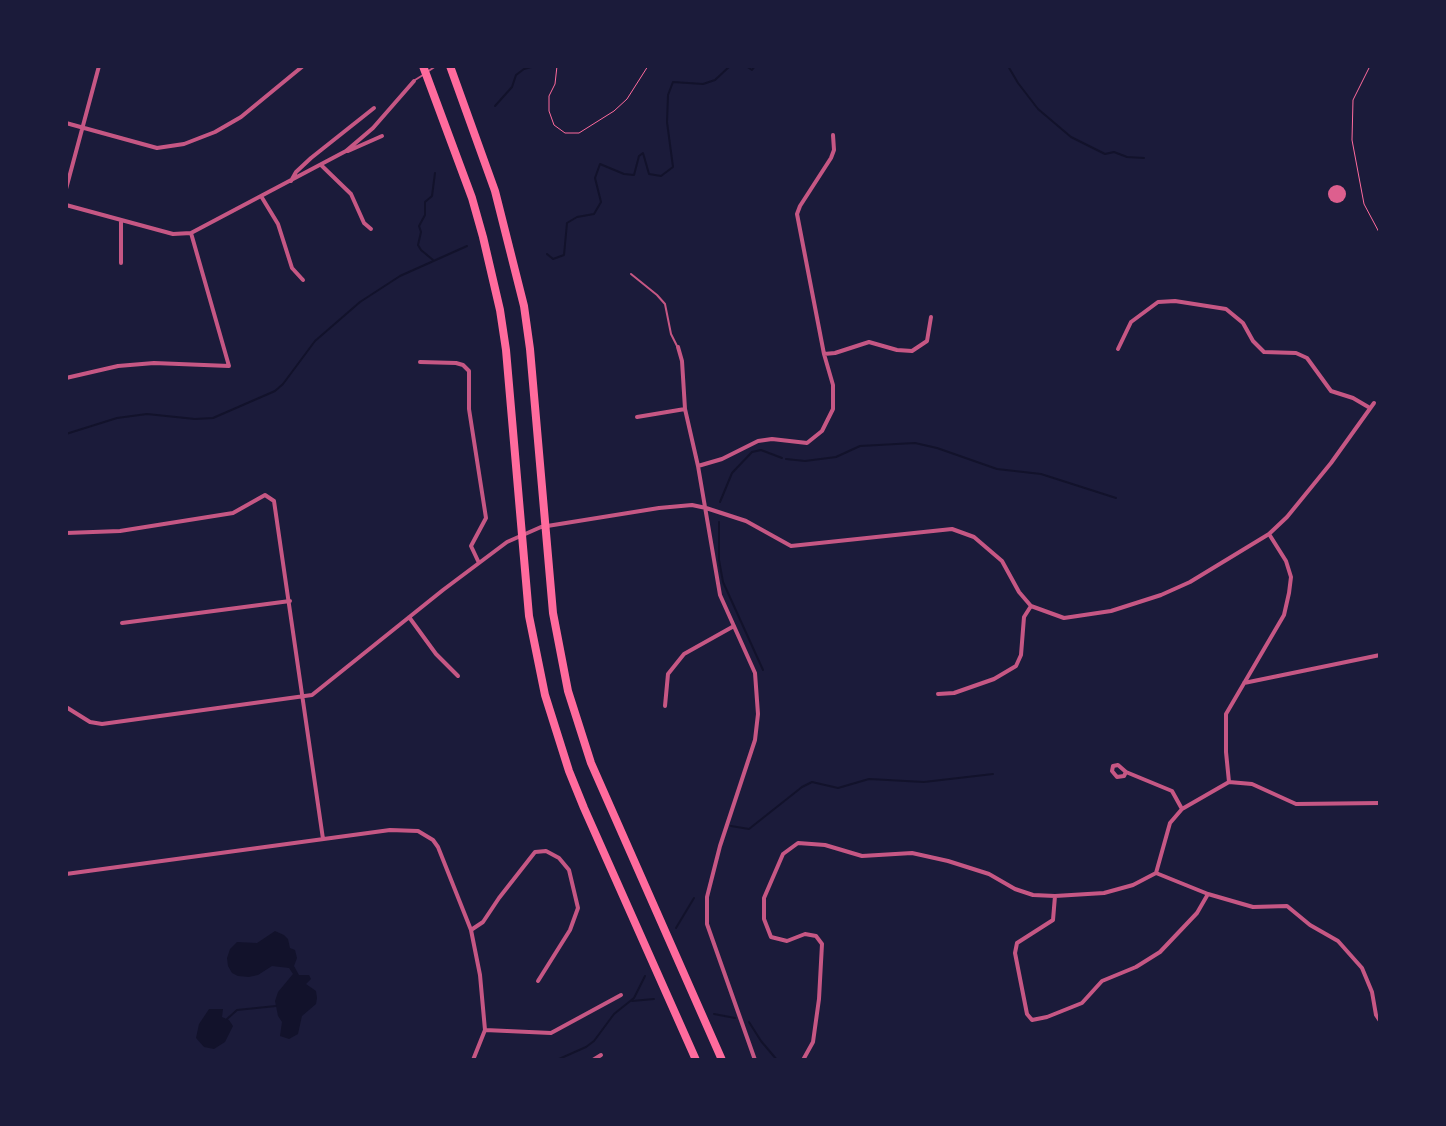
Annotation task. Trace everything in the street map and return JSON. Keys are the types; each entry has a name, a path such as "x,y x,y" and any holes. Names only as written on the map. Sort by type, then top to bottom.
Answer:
{"highway":[{"path":"423,66 484,237 500,310 506,350 529,616 545,695 568,772 696,1060"},
{"path":"450,68 495,191 524,306 530,349 552,604 568,691 591,763 722,1060"}],"street":[{"path":"66,189 84,128 99,66"},
{"path":"149,66 161,66"},
{"path":"66,123 157,148 184,144 215,132 241,117 304,66"},
{"path":"66,205 173,234 192,233 346,151 373,128 414,81"},
{"path":"291,181 296,172 311,158 374,108"},
{"path":"698,466 722,459 758,441 772,440 798,444 814,439 824,428 833,409 833,384 824,354 797,214 800,206 831,158 833,135"},
{"path":"346,151 368,144 382,136"},
{"path":"321,165 351,194 364,223 371,229"},
{"path":"261,196 278,224 292,268 303,280"},
{"path":"121,263 122,220"},
{"path":"66,378 118,366 154,363 229,366 192,233"},
{"path":"1118,349 1131,322 1158,302 1175,300 1226,309 1243,323 1253,341 1264,352 1296,353 1307,358 1331,391 1353,398 1370,408"},
{"path":"824,354 835,353 868,342 897,350 912,351 927,341 931,317"},
{"path":"678,348 682,361 686,409 706,508 720,595 755,673 757,720 755,740 709,881 707,897 708,924 755,1060"},
{"path":"420,362 456,363 463,365 469,371 469,409 486,518 471,546 480,563"},
{"path":"66,707 90,722 102,724 312,695 507,542 542,527 659,508 692,505 706,508 746,522 791,546 952,529 974,537 1002,561 1019,592 1031,606 1064,618 1112,611 1137,604 1190,582 1270,534 1287,517 1331,462 1374,403"},
{"path":"637,416 686,409"},
{"path":"66,533 120,531 232,513 265,495 274,501 323,839"},
{"path":"1229,782 1226,752 1226,714 1284,616 1291,577 1286,561 1270,534"},
{"path":"122,623 290,601"},
{"path":"938,694 954,693 994,679 1016,666 1021,655 1024,617 1031,606"},
{"path":"409,617 436,654 458,676"},
{"path":"665,706 668,674 684,654 734,626"},
{"path":"1244,684 1380,655"},
{"path":"1126,772 1172,791 1182,809"},
{"path":"1156,873 1170,823 1182,809 1229,782 1252,784 1296,804 1380,803"},
{"path":"66,874 404,829 426,834 433,840 442,855 471,930 480,974 485,1030 473,1060"},
{"path":"803,1060 813,1042 820,994 822,944 816,936 805,934 787,940 771,937 764,919 764,898 783,854 798,843 825,845 862,856 912,853 989,874 1016,889 1033,895 1055,896 1104,893 1133,884 1156,873 1208,894 1253,907 1287,906 1310,925 1338,942 1362,968 1372,992 1376,1016 1380,1020"},
{"path":"471,930 483,922 498,898 535,852 546,851 559,858 569,870 578,908 570,930 538,981"},
{"path":"1055,896 1053,920 1017,943 1015,952 1027,1014 1032,1020 1047,1018 1082,1003 1102,981 1136,967 1160,952 1197,913 1208,894"},
{"path":"485,1030 551,1033 621,995"},
{"path":"593,1060 601,1055"}],"lane":[{"path":"414,81 436,66"},
{"path":"631,274 665,304 670,334 678,348"}],"path":[{"path":"557,66 555,84 549,96 549,111 554,125 565,133 579,133 614,111 627,100 648,66"},
{"path":"1370,66 1353,100 1352,140 1364,204 1380,234"}],"shaded area":[{"path":"275,931 284,935 288,939 290,948 295,950 297,958 294,966 299,975 309,975 311,979 306,984 316,991 317,998 316,1004 302,1016 298,1034 289,1039 280,1036 282,1022 278,1016 275,1001 278,992 293,974 289,968 272,966 258,975 249,977 238,976 232,973 228,966 227,958 230,949 237,942 257,943"},
{"path":"209,1009 223,1009 222,1017 229,1020 233,1026 225,1042 214,1049 204,1047 196,1038 199,1024"}],"building":[{"path":"1337,185 1343,188 1346,194 1343,200 1337,203 1331,200 1328,194 1331,188"}],"waterway":[{"path":"495,106 512,87 516,75 524,69 535,66"},
{"path":"547,254 553,259 564,255 567,223 577,217 594,214 601,202 595,178 600,164 624,174 634,175 639,156 643,153 649,174 661,176 673,167 667,122 668,95 673,82 703,84 715,80 730,66"},
{"path":"746,66 752,70 755,66"},
{"path":"1008,66 1018,83 1038,109 1071,137 1105,154 1114,152 1127,157 1144,158"},
{"path":"433,260 418,245 421,232 419,226 425,215 425,202 432,196 435,173"},
{"path":"66,434 117,418 147,414 195,419 213,418 275,391 283,384 315,341 360,302 400,276 467,246"},
{"path":"786,459 805,461 836,457 860,446 915,443 937,448 997,469 1041,474 1116,498"},
{"path":"732,473 752,452 761,450 782,458"},
{"path":"720,502 732,473"},
{"path":"719,522 719,560 723,582 763,670"},
{"path":"731,826 749,829 802,787 812,782 838,788 869,779 924,782 993,774"},
{"path":"676,928 694,898"},
{"path":"544,1060 559,1059 586,1047 594,1041 614,1014 634,998 645,976"},
{"path":"632,1001 654,999"},
{"path":"227,1019 237,1010 276,1006"},
{"path":"714,1014 735,1018"},
{"path":"749,1022 761,1041 777,1060"}]}
